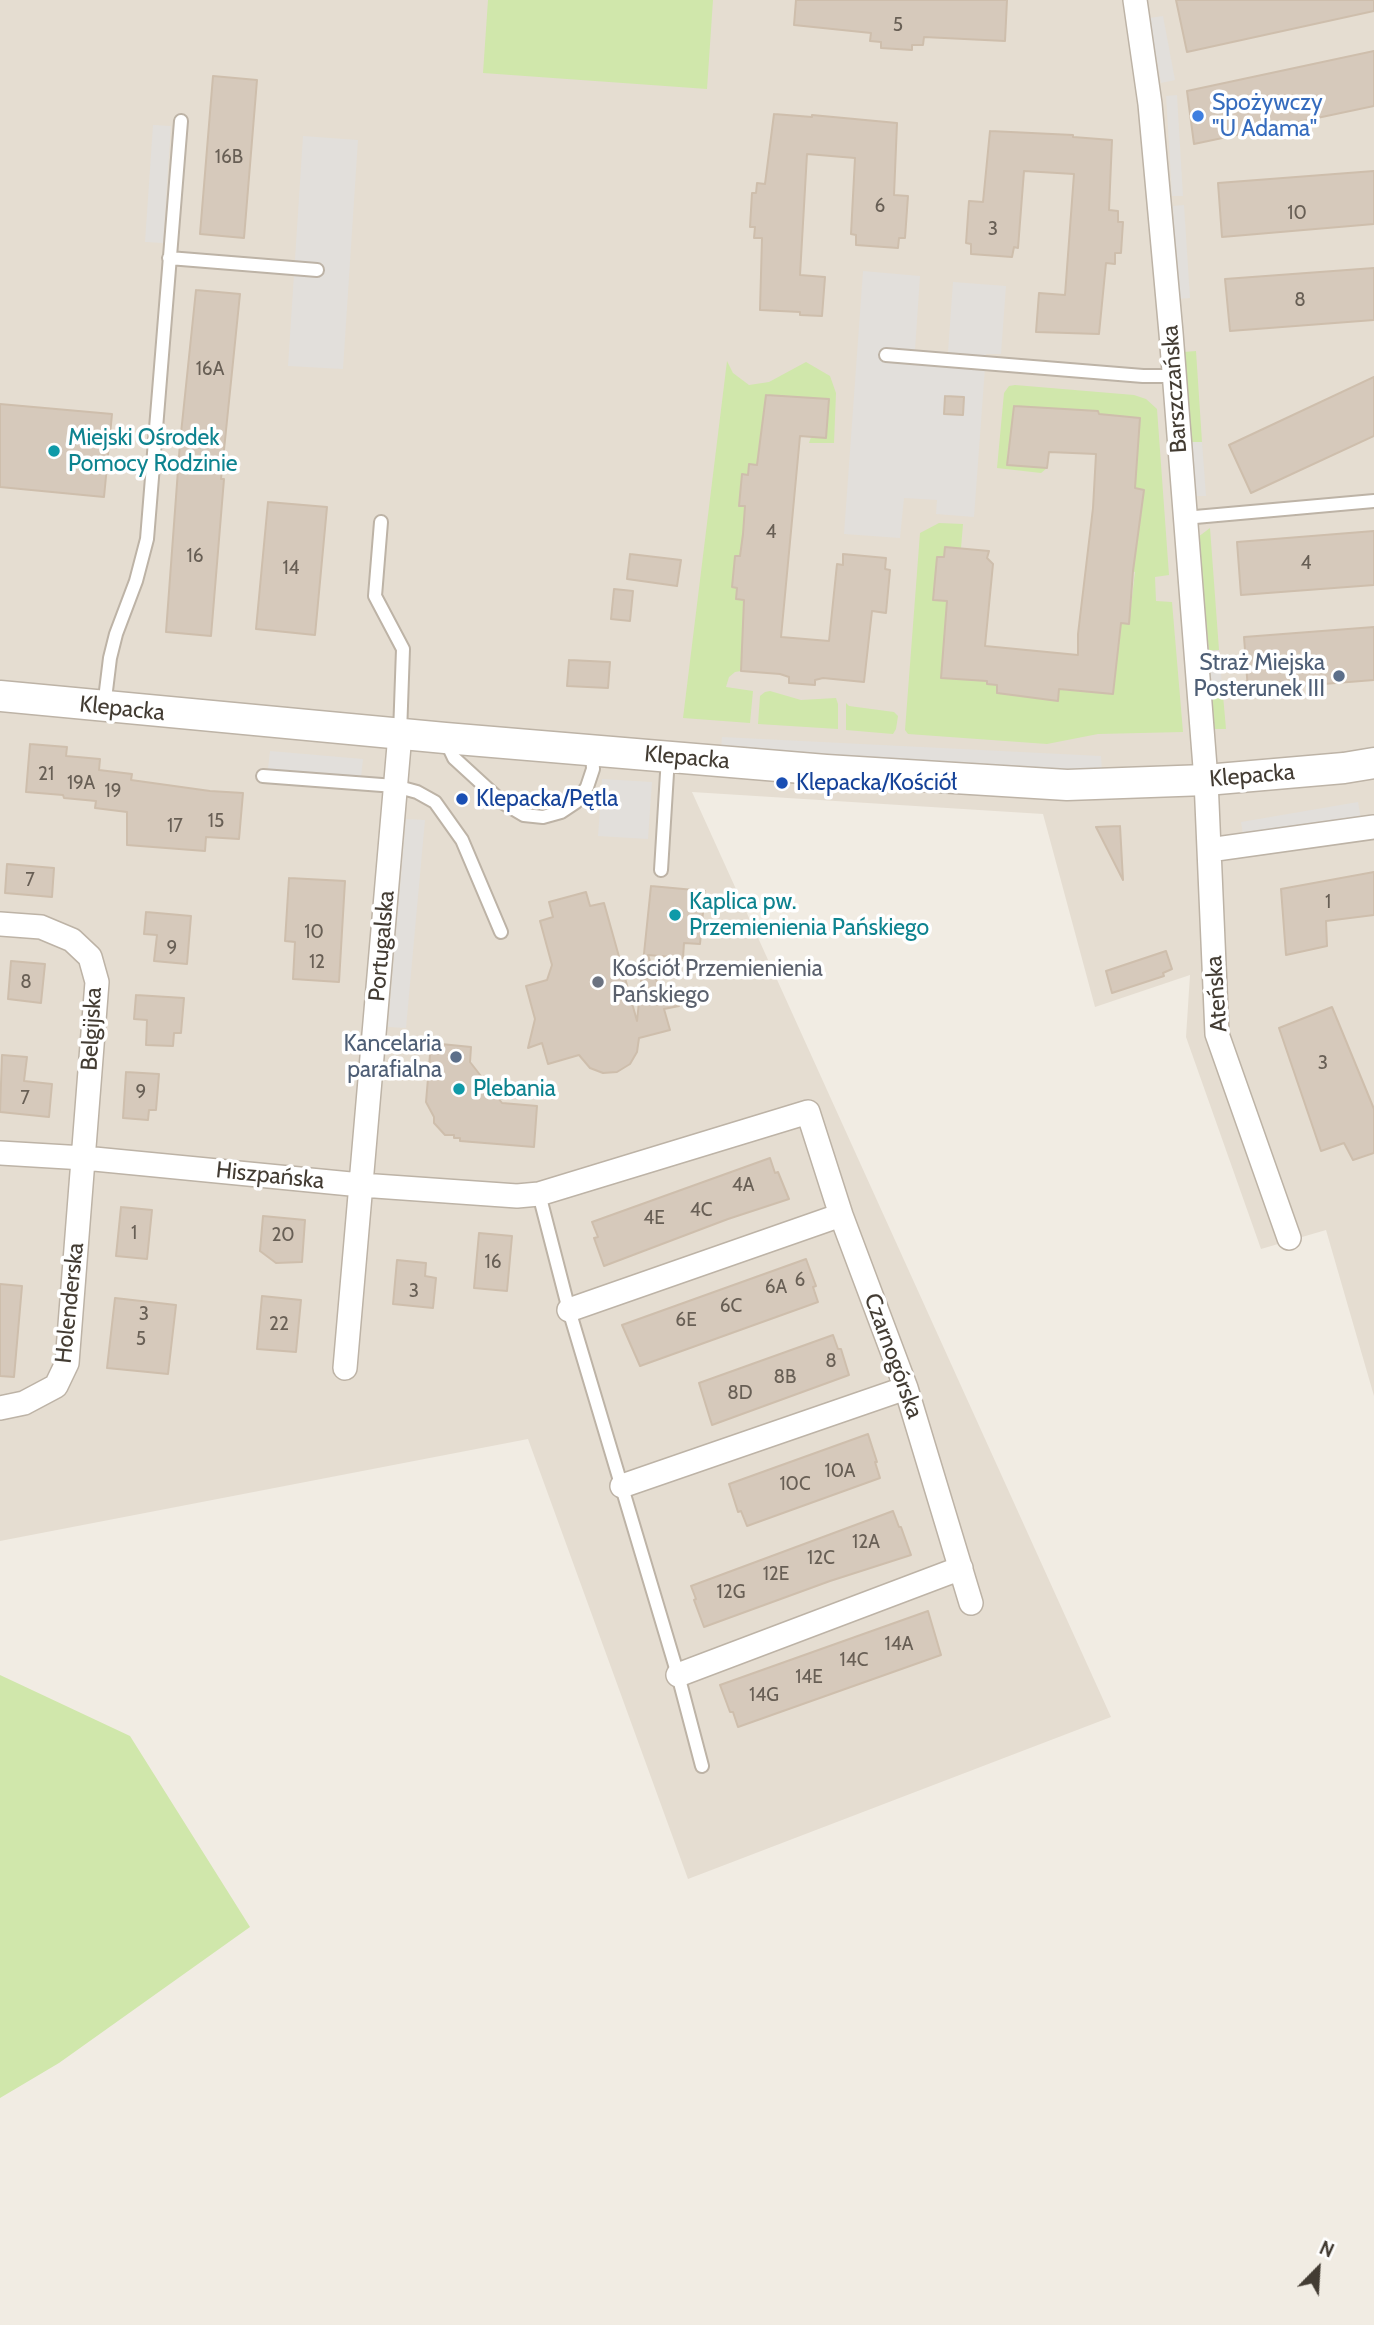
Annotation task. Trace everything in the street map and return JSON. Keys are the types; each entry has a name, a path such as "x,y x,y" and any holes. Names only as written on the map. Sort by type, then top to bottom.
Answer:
{"street":[{"name":"Barszczańska","path":"1135,0 1150,104 1206,780"},
{"name":"Klepacka","path":"0,696 104,708 668,757 1067,785 1206,780 1344,768 1374,762"},
{"name":"Portugalska","path":"345,1368 400,734"},
{"name":"Ateńska","path":"1206,780 1217,1034 1289,1238"},
{"path":"1209,850 1374,827"},
{"name":"Belgijska","path":"0,924 41,928 72,940 90,957 97,982 84,1158"},
{"name":"Hiszpańska","path":"0,1153 517,1196 539,1194 808,1112"},
{"name":"Czarnogórska","path":"808,1112 841,1215 906,1388 971,1603"},
{"name":"Holenderska","path":"0,1408 24,1402 56,1386 67,1363 84,1158"},
{"path":"569,1310 841,1215"},
{"path":"622,1486 906,1388"},
{"path":"678,1675 961,1568"}],"lane":[{"path":"104,708 116,634 136,581 147,539 181,121"},
{"path":"169,258 317,270"},
{"path":"886,355 1143,376 1174,376"},
{"path":"1184,518 1374,501"},
{"path":"381,522 375,596 403,649 400,734"},
{"path":"445,738 454,758 502,802 524,815 543,817 561,812 576,802 587,787 593,769 592,750"},
{"path":"661,870 668,757"},
{"path":"263,776 395,786 417,792 435,802 462,840 501,932"},
{"path":"539,1194 569,1310 678,1675 702,1766"}],"shaded area":[{"path":"0,0 1374,0 1374,1396 1326,1230 1261,1249 1186,1037 1190,975 1095,1007 1043,814 692,792 1111,1717 688,1879 528,1439 0,1541"},
{"path":"1163,16 1175,80 1161,83 1149,18"},
{"path":"1177,95 1183,196 1172,196 1166,96"},
{"path":"153,125 171,126 163,243 145,242"},
{"path":"303,136 358,140 343,369 288,366"},
{"path":"1184,205 1190,298 1178,299 1173,206"},
{"path":"863,271 920,276 915,350 948,352 953,282 1006,286 1001,354 986,354 974,517 936,514 937,500 904,498 900,538 844,534"},
{"path":"1191,442 1202,442 1206,496 1195,496"},
{"path":"1219,650 1222,684 1212,685 1209,651"},
{"path":"722,737 1101,756 1102,772 721,749"},
{"path":"270,751 363,759 361,777 268,769"},
{"path":"602,779 652,782 648,839 598,836"},
{"path":"1358,802 1361,819 1244,840 1241,822"},
{"path":"406,819 425,820 406,1028 388,1027"}],"green space":[{"path":"488,0 713,0 707,89 483,73"},
{"path":"1196,351 1202,442 1191,442 1184,352"},
{"path":"727,361 733,373 749,385 769,382 806,362 830,376 836,393 834,443 809,443 811,437 826,438 829,399 766,395 757,465 749,464 748,475 742,475 739,505 745,506 744,518 752,518 740,556 735,556 732,587 737,588 744,600 741,671 729,677 726,687 753,691 750,723 683,718"},
{"path":"1009,386 1134,395 1146,399 1157,409 1169,575 1155,577 1156,601 1172,602 1183,732 1098,734 1047,744 908,734 905,730 920,533 939,523 963,524 961,548 945,547 944,557 938,557 934,583 933,600 947,601 942,678 1077,691 1118,652 1121,623 1129,623 1135,572 1125,570 1137,541 1144,491 1135,488 1140,418 1099,414 1098,411 1014,406 1012,422 1019,423 1011,446 1008,447 1007,464 1047,468 1041,473 997,468 1004,393"},
{"path":"1210,528 1219,650 1209,651 1198,537"},
{"path":"1222,684 1226,729 1213,729 1212,685"},
{"path":"770,691 801,700 836,698 838,729 758,724 760,696"},
{"path":"846,703 849,706 894,712 898,716 896,729 893,734 846,730"},
{"path":"0,1675 130,1736 250,1927 59,2063 0,2098"}],"building":[{"path":"796,0 1007,0 1005,41 924,37 923,45 912,45 912,50 881,48 881,42 870,41 871,33 794,25"},
{"path":"1176,0 1374,0 1374,11 1187,52"},
{"path":"1374,51 1374,106 1194,144 1187,91"},
{"path":"213,76 257,80 244,238 200,234"},
{"path":"774,114 897,123 894,195 908,196 905,238 899,238 898,248 856,245 856,235 851,234 855,158 807,154 800,275 825,277 822,316 760,310 762,238 754,238 755,227 750,227 752,193 756,193 757,183 765,184"},
{"path":"990,131 1073,135 1112,140 1109,210 1118,211 1118,222 1123,222 1121,253 1115,253 1115,264 1106,263 1099,334 1036,332 1039,293 1065,295 1074,174 1024,171 1018,248 1014,247 1012,257 971,254 971,244 966,243 969,201 983,202"},
{"path":"1374,171 1374,224 1222,237 1218,183"},
{"path":"1374,268 1374,320 1230,331 1225,279"},
{"path":"196,290 240,294 221,479 224,479 211,636 166,632 180,443"},
{"path":"1374,377 1374,436 1251,493 1229,445"},
{"path":"766,395 829,399 826,438 800,436 781,637 829,641 837,564 843,565 843,554 886,558 885,569 890,570 886,613 872,611 864,682 823,678 815,680 815,685 789,683 789,677 780,674 741,671 744,600 736,599 737,588 732,587 735,556 740,556 743,534 745,506 739,506 742,474 748,475 749,464 757,465"},
{"path":"945,396 964,397 963,415 944,414"},
{"name":"Miejski Ośrodek Pomocy Rodzinie","path":"0,404 112,414 104,497 0,487"},
{"path":"1014,406 1098,411 1099,414 1140,418 1135,488 1144,490 1129,624 1121,623 1113,694 1059,689 1058,701 997,693 997,685 987,684 987,681 941,678 947,601 933,600 937,557 944,557 945,547 989,551 987,558 993,564 985,646 1078,655 1096,454 1049,452 1047,468 1007,465"},
{"path":"268,502 327,507 315,635 256,629"},
{"path":"1374,531 1374,585 1241,595 1237,542"},
{"path":"630,554 681,560 677,586 627,579"},
{"path":"614,589 633,591 630,621 611,619"},
{"path":"1374,627 1374,680 1248,690 1244,637"},
{"path":"569,660 610,662 608,688 567,686"},
{"path":"30,744 67,747 66,756 100,759 99,770 132,774 131,780 243,793 239,839 206,837 205,851 127,845 127,812 95,808 96,801 26,792"},
{"path":"1120,826 1123,880 1096,827"},
{"path":"7,864 54,868 52,897 5,893"},
{"path":"1374,872 1374,915 1326,921 1327,946 1286,955 1281,889"},
{"path":"289,878 345,881 339,982 293,979 295,942 285,941"},
{"name":"Kościół Przemienienia Pańskiego","path":"651,886 705,891 700,944 684,943 683,958 648,955 658,985 679,1006 664,1009 670,1030 639,1038 637,1052 630,1064 617,1072 603,1073 590,1068 579,1055 548,1064 542,1043 528,1048 535,1019 526,986 547,980 552,965 540,921 553,917 549,902 586,892 590,906 604,903 637,1021"},
{"path":"146,912 191,916 187,964 154,961 157,935 144,934"},
{"path":"1166,951 1172,969 1163,973 1164,976 1112,993 1106,971"},
{"path":"11,961 45,964 41,1003 8,999"},
{"path":"136,995 184,998 181,1033 174,1033 173,1046 146,1045 147,1020 134,1019"},
{"path":"1332,1007 1374,1109 1374,1153 1353,1160 1344,1143 1321,1151 1279,1028"},
{"name":"Plebania","path":"431,1043 471,1047 470,1062 502,1103 537,1106 534,1147 460,1141 460,1138 454,1138 454,1135 445,1135 434,1123 434,1117 426,1102"},
{"path":"2,1055 27,1057 24,1081 52,1084 49,1117 0,1112"},
{"path":"126,1072 159,1074 156,1110 149,1110 148,1120 123,1118"},
{"path":"770,1158 789,1199 604,1266 594,1238 598,1237 592,1222"},
{"path":"121,1207 152,1210 147,1259 116,1256"},
{"path":"263,1216 305,1220 302,1262 276,1263 260,1251"},
{"path":"479,1233 512,1236 507,1291 474,1288"},
{"path":"806,1259 816,1286 813,1287 818,1302 640,1366 622,1325"},
{"path":"397,1260 426,1263 425,1276 436,1278 433,1308 393,1304"},
{"path":"0,1284 22,1286 14,1377 0,1376"},
{"path":"262,1296 301,1300 296,1352 257,1349"},
{"path":"115,1298 176,1305 168,1374 107,1368"},
{"path":"833,1335 838,1349 841,1349 849,1375 712,1425 699,1383"},
{"path":"868,1434 880,1478 747,1526 741,1511 738,1512 729,1484"},
{"path":"893,1511 911,1555 704,1627 691,1586"},
{"path":"928,1611 941,1655 738,1727 720,1685"}],"place":[{"name":"Spożywczy \"U Adama\"","path":"1198,116"},
{"name":"Miejski Ośrodek Pomocy Rodzinie","path":"54,451"},
{"name":"Straż Miejska Posterunek III","path":"1339,676"},
{"name":"Klepacka/Kościół","path":"782,783"},
{"name":"Klepacka/Pętla","path":"462,799"},
{"name":"Kaplica pw. Przemienienia Pańskiego","path":"675,915"},
{"name":"Kościół Przemienienia Pańskiego","path":"598,982"},
{"name":"Kancelaria parafialna","path":"456,1057"},
{"name":"Plebania","path":"459,1089"}]}
